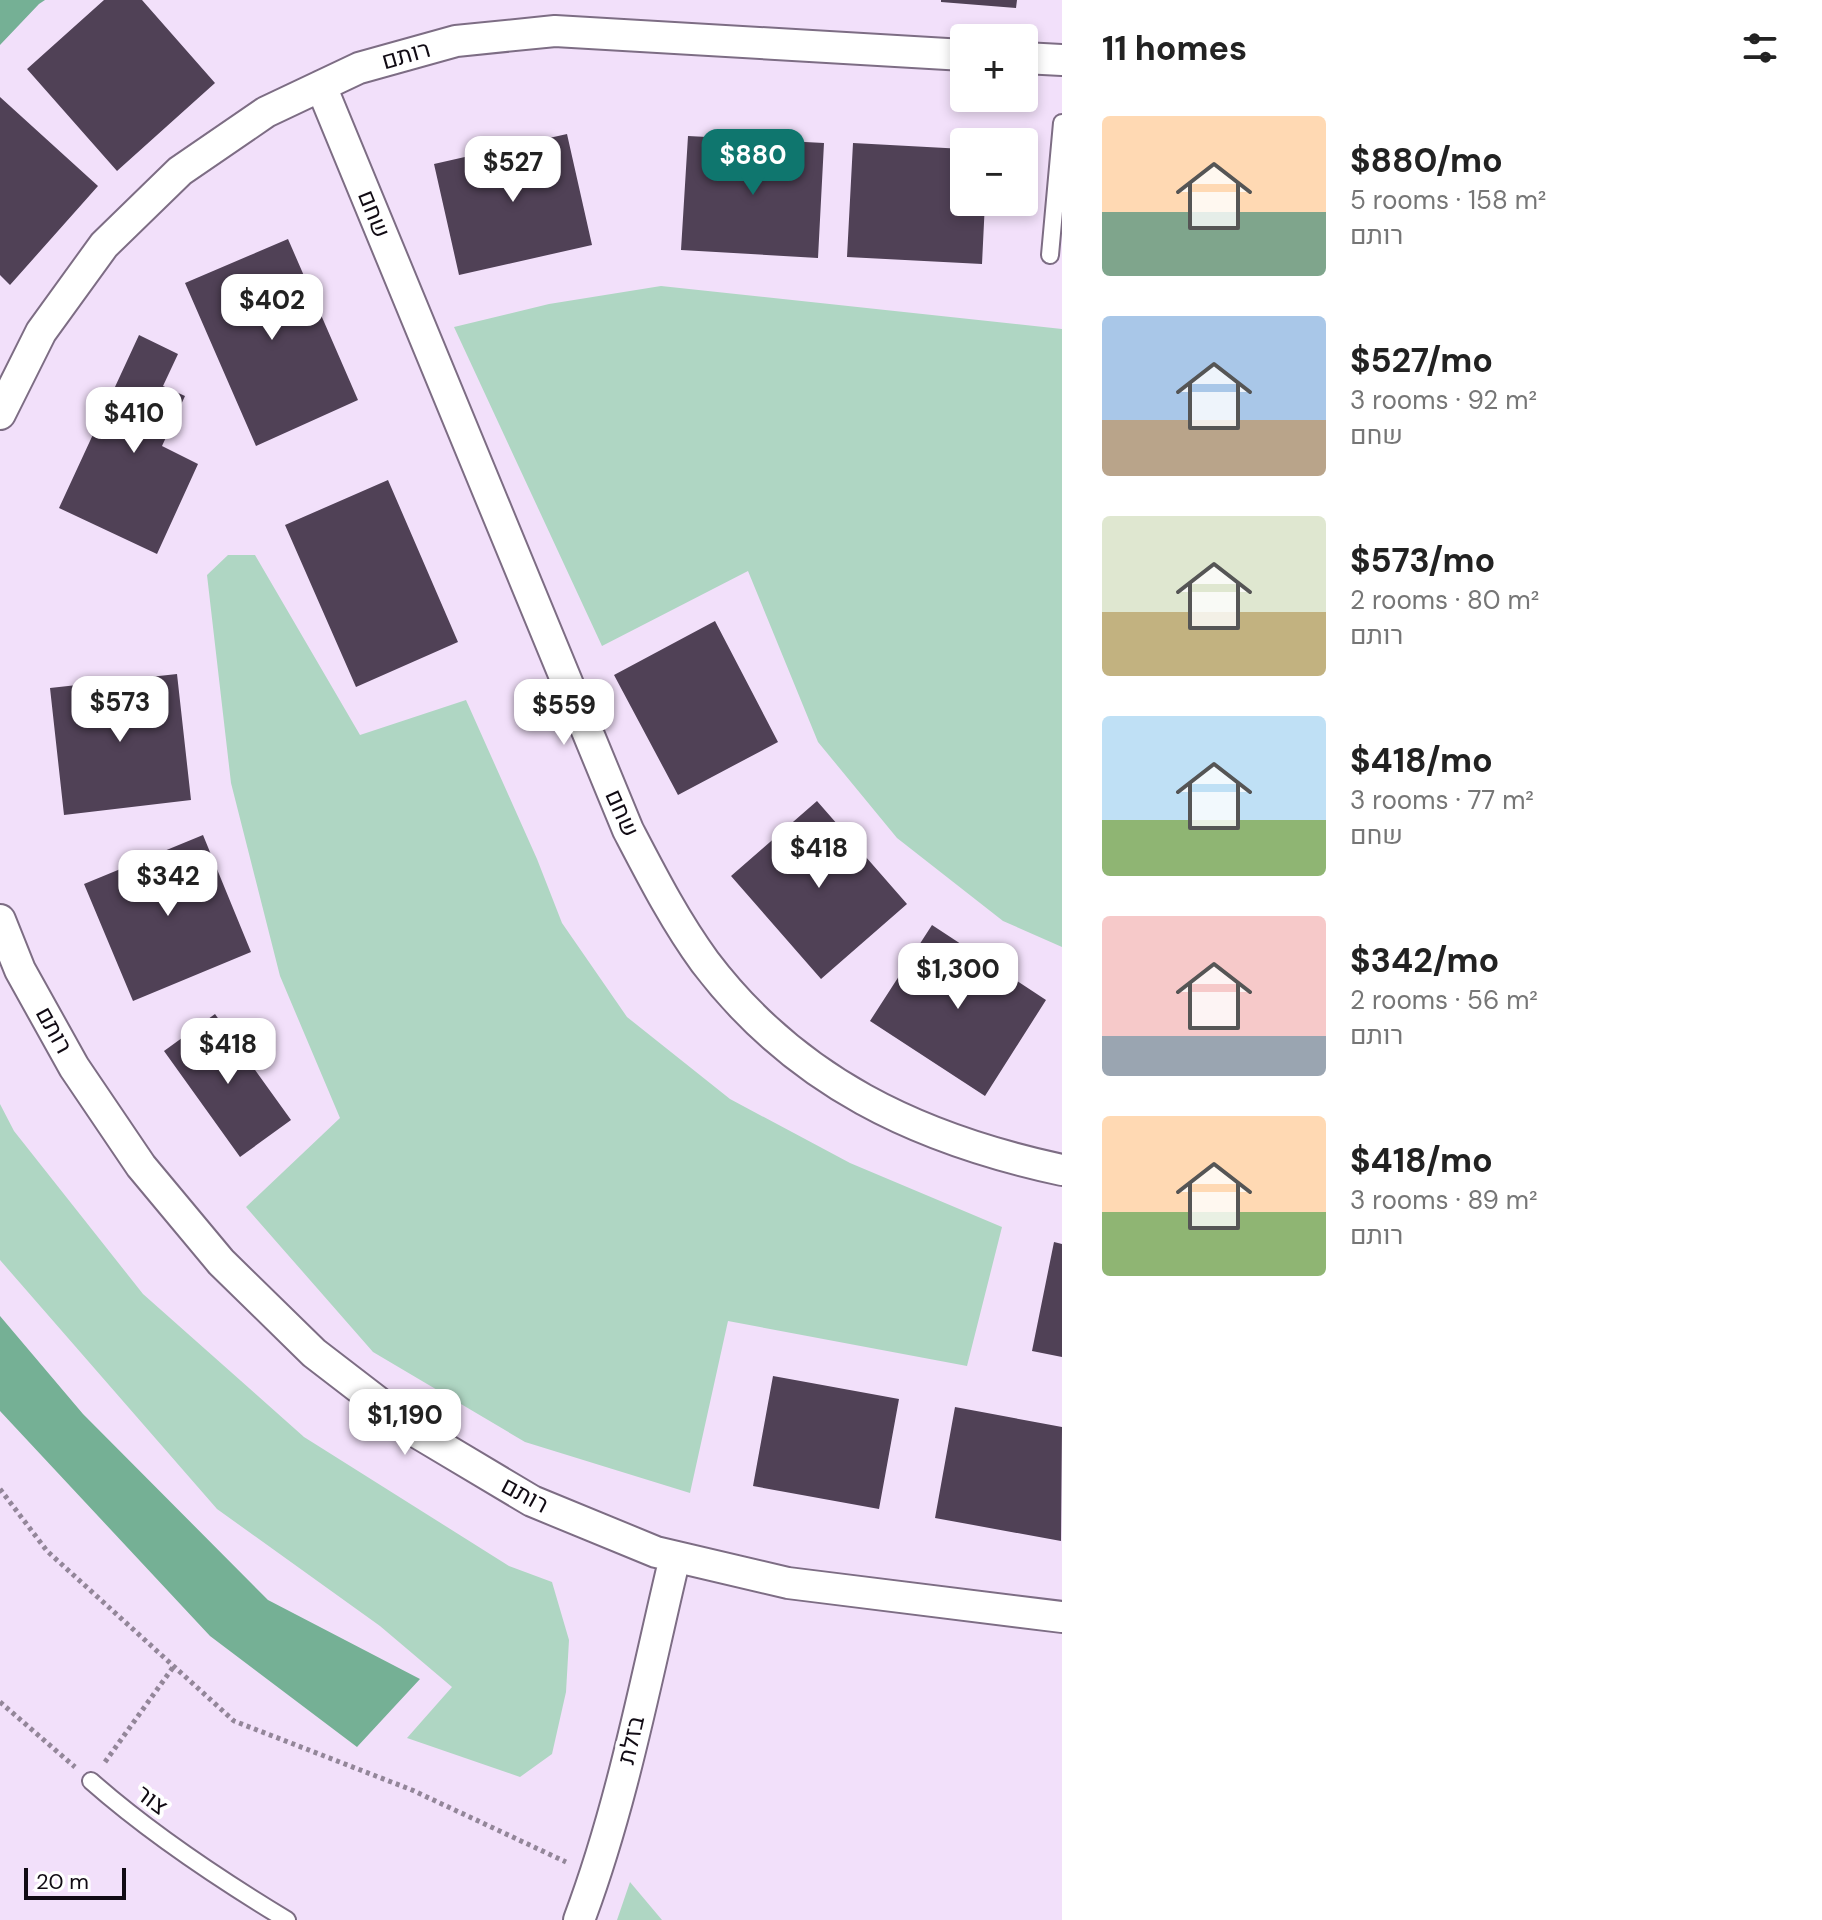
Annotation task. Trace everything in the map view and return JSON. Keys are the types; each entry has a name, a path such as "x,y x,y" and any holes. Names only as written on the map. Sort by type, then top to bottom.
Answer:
{"street":[{"name":"רותם","path":"0,414 41,332 104,245 180,171 266,112 359,68 456,41 555,31 950,54"},
{"path":"1038,59 1062,60"},
{"name":"שחם","path":"321,86 628,830 665,901 705,962 758,1022 796,1056 847,1092 902,1120 962,1144 1062,1170"},
{"name":"רותם","path":"0,920 20,970 74,1067 141,1166 221,1262 314,1353 418,1433 532,1501 656,1552 788,1583 1062,1617"},
{"name":"בזלת","path":"579,1920 616,1804 675,1557"}],"lane":[{"path":"1050,255 1062,123"},
{"name":"צור","path":"91,1781 173,1845 238,1891 287,1920"}],"path":[{"path":"0,1489 47,1551 234,1721 412,1790 595,1877"},
{"path":"0,1702 91,1781 174,1666"}],"green space":[{"path":"0,0 45,0 0,45"},
{"path":"661,286 1062,329 1062,947 1003,921 897,838 818,742 748,571 602,646 454,327 549,304"},
{"path":"228,555 255,555 360,735 466,700 562,923 627,1017 730,1099 850,1163 1002,1227 967,1366 728,1321 690,1493 525,1442 373,1352 246,1207 340,1118 280,976 231,783 207,575"},
{"path":"0,1104 14,1131 143,1294 304,1437 509,1566 552,1582 569,1640 566,1692 552,1754 520,1777 407,1738 452,1687 380,1626 217,1509 0,1260"},
{"path":"0,1316 83,1414 268,1600 420,1679 357,1747 210,1636 0,1411"},
{"path":"630,1882 662,1920 617,1920"}],"building":[{"path":"104,0 142,0 215,83 117,171 27,69"},
{"path":"941,0 1017,0 1016,8"},
{"path":"0,97 98,186 10,285 0,275"},
{"path":"567,134 592,245 459,275 434,164"},
{"path":"688,136 824,143 818,258 681,250"},
{"path":"853,143 950,148 950,216 984,216 982,264 847,257"},
{"path":"288,239 358,400 256,446 185,283"},
{"path":"139,335 178,354 163,386 185,396 162,446 198,464 157,554 59,508"},
{"path":"388,480 458,642 356,687 285,525"},
{"path":"715,621 778,742 678,795 614,675"},
{"path":"177,674 191,800 64,815 50,688"},
{"path":"817,801 907,904 821,979 731,876"},
{"path":"203,835 251,952 133,1001 84,884"},
{"path":"932,925 1046,1000 985,1096 870,1021"},
{"path":"215,1014 291,1120 240,1157 164,1051"},
{"path":"1054,1242 1062,1244 1062,1357 1032,1351"},
{"path":"773,1376 899,1399 879,1509 753,1486"},
{"path":"955,1407 1062,1427 1061,1541 935,1518"}]}
